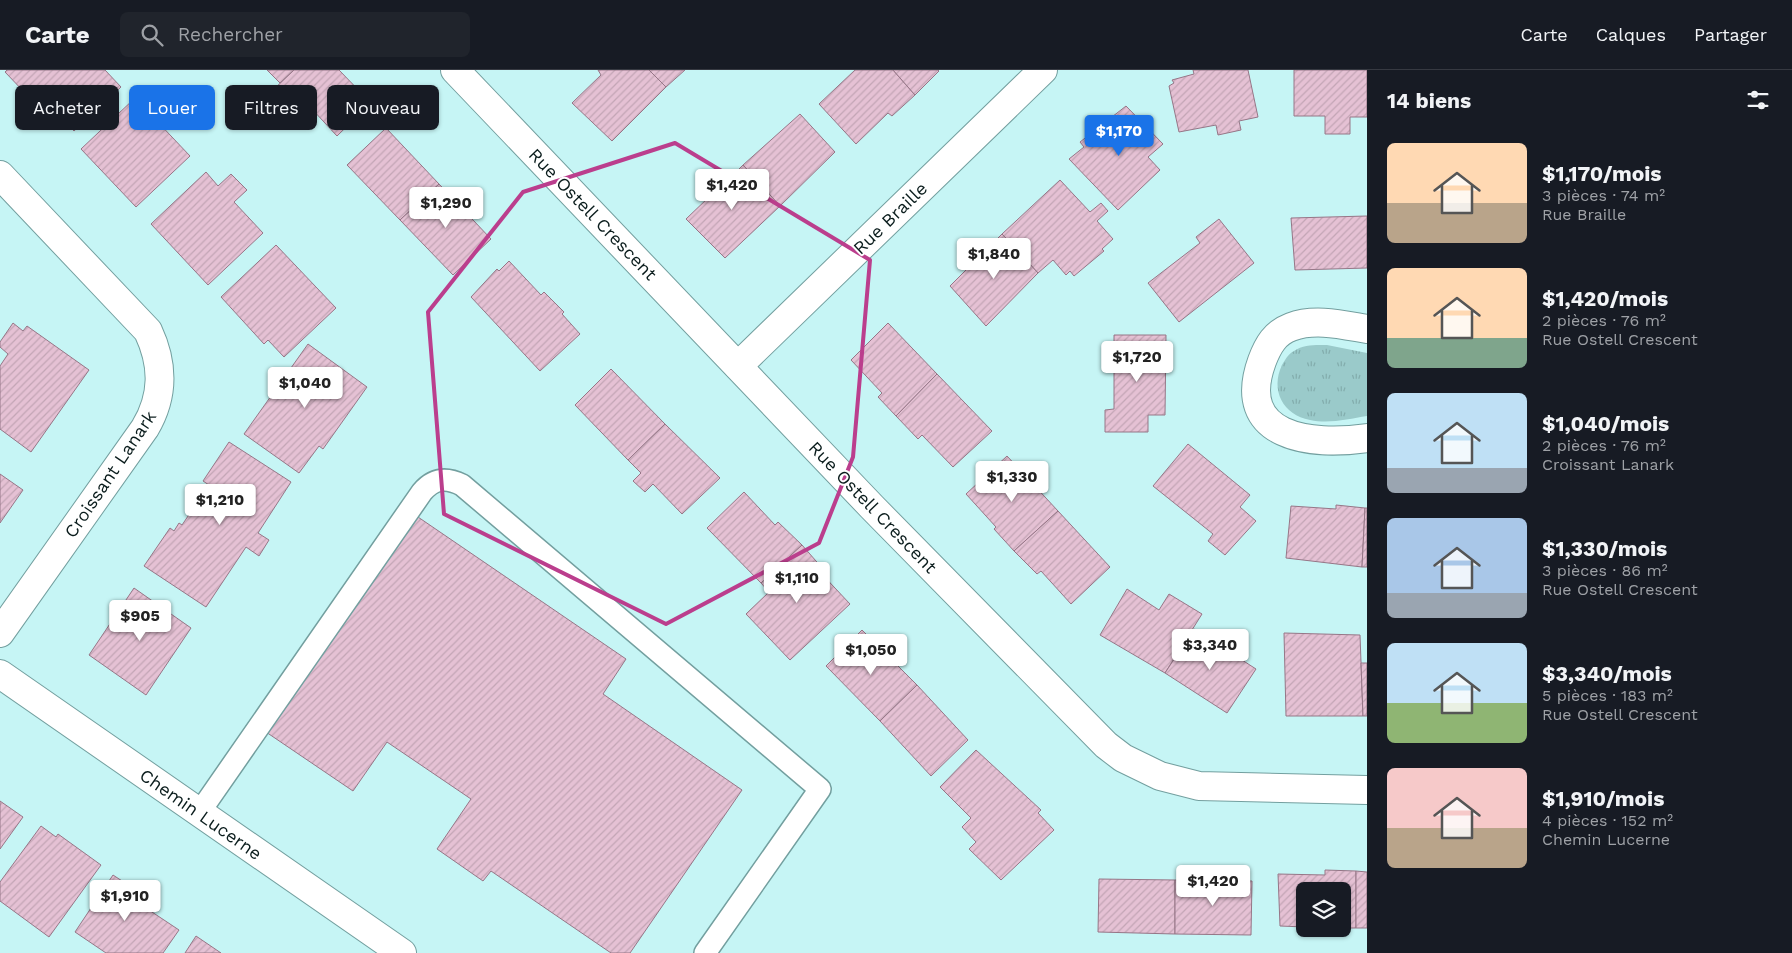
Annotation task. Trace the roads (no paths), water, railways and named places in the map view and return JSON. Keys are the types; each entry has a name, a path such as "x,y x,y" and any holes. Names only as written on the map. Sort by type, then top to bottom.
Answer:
{"street":[{"name":"Rue Braille","path":"738,366 1043,70"},
{"name":"Rue Ostell Crescent","path":"465,73 872,507 1091,731 1123,758 1160,776 1200,786 1367,790"},
{"name":"Croissant Lanark","path":"0,175 148,331 157,354 160,382 157,406 146,428 0,634"},
{"path":"1367,329 1317,323 1293,326 1273,339 1266,351 1255,385 1256,400 1261,413 1280,431 1310,440 1347,441 1367,438"},
{"name":"Chemin Lucerne","path":"0,674 402,953"}],"lane":[{"path":"199,812 422,492 434,481 441,479 449,480 462,485 820,788 704,953"}]}
